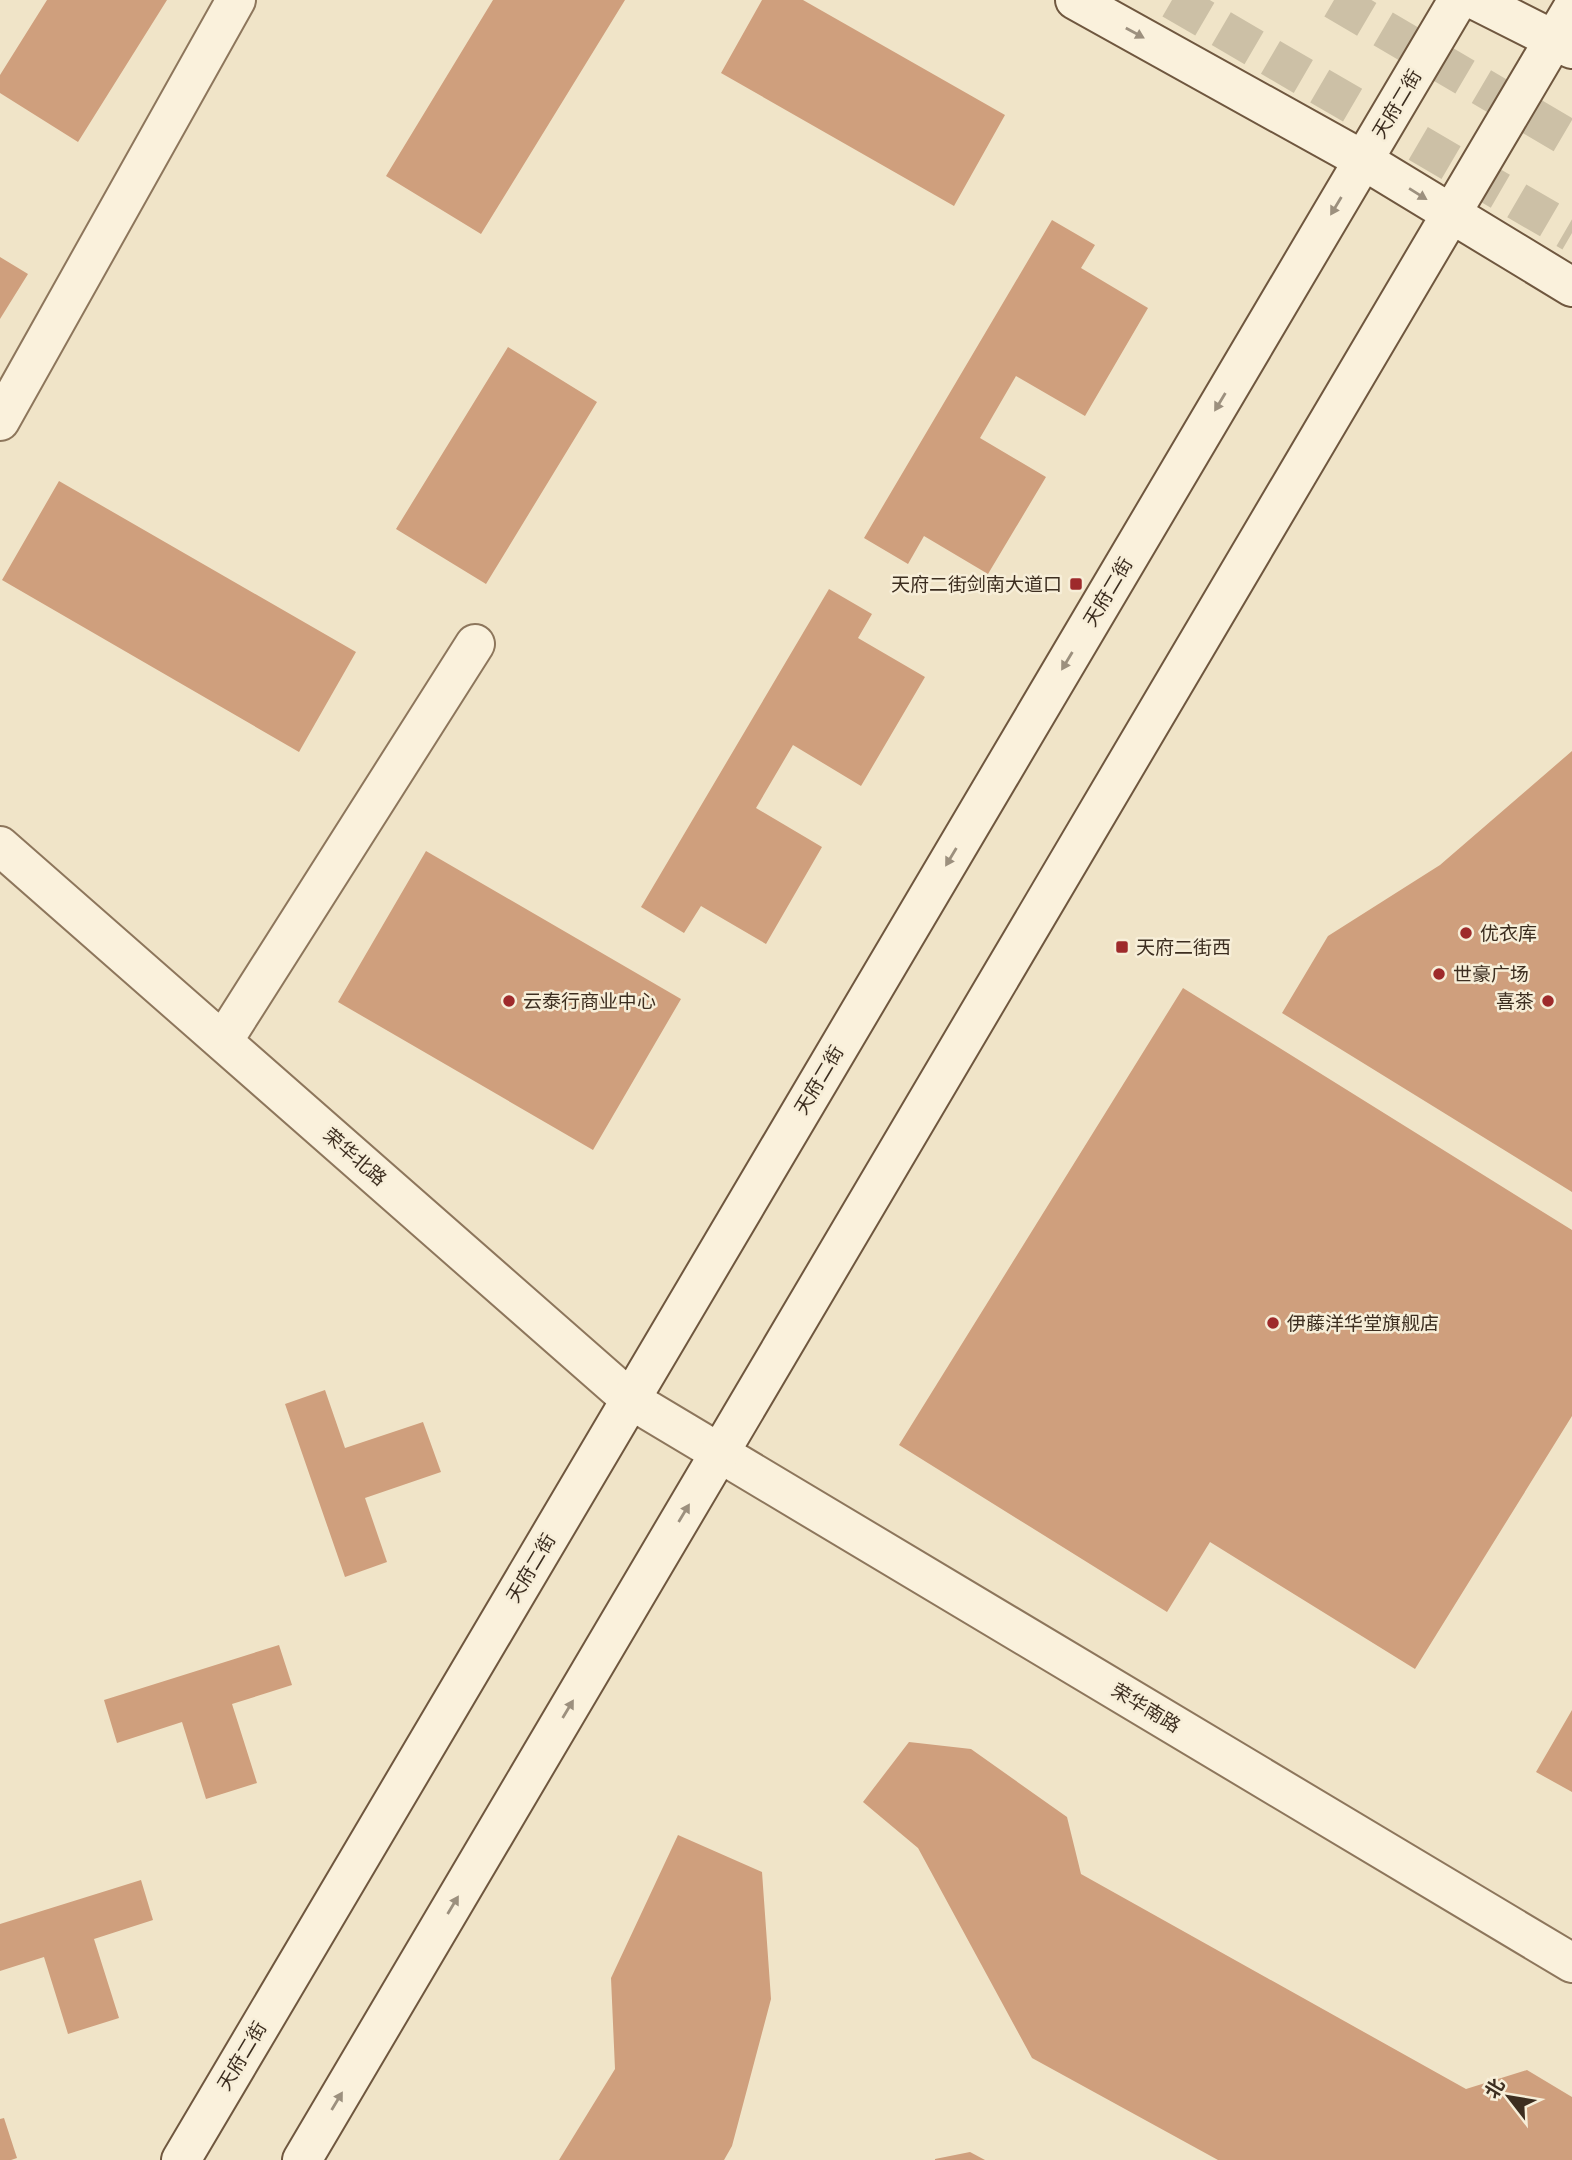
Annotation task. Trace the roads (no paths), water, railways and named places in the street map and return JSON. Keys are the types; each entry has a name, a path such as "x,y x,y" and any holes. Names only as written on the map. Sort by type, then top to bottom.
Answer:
{"main road":[{"path":"0,421 236,0"},
{"name":"天府二街","path":"181,2160 1458,0"},
{"path":"302,2160 1450,215 1566,32 1475,0"},
{"path":"1095,2 1572,287"},
{"path":"223,1041 475,644"},
{"name":"荣华北路","path":"0,846 631,1399 720,1453"},
{"name":"荣华南路","path":"720,1453 1572,1964"}],"tunnel":[{"path":"1172,0 1572,233"},
{"path":"1334,0 1572,140"}],"place":[{"name":"天府二街剑南大道口","path":"1076,584"},
{"name":"优衣库","path":"1466,933"},
{"name":"天府二街西","path":"1122,947"},
{"name":"世豪广场","path":"1439,974"},
{"name":"云泰行商业中心","path":"509,1001"},
{"name":"喜茶","path":"1548,1001"},
{"name":"伊藤洋华堂旗舰店","path":"1273,1323"}]}
